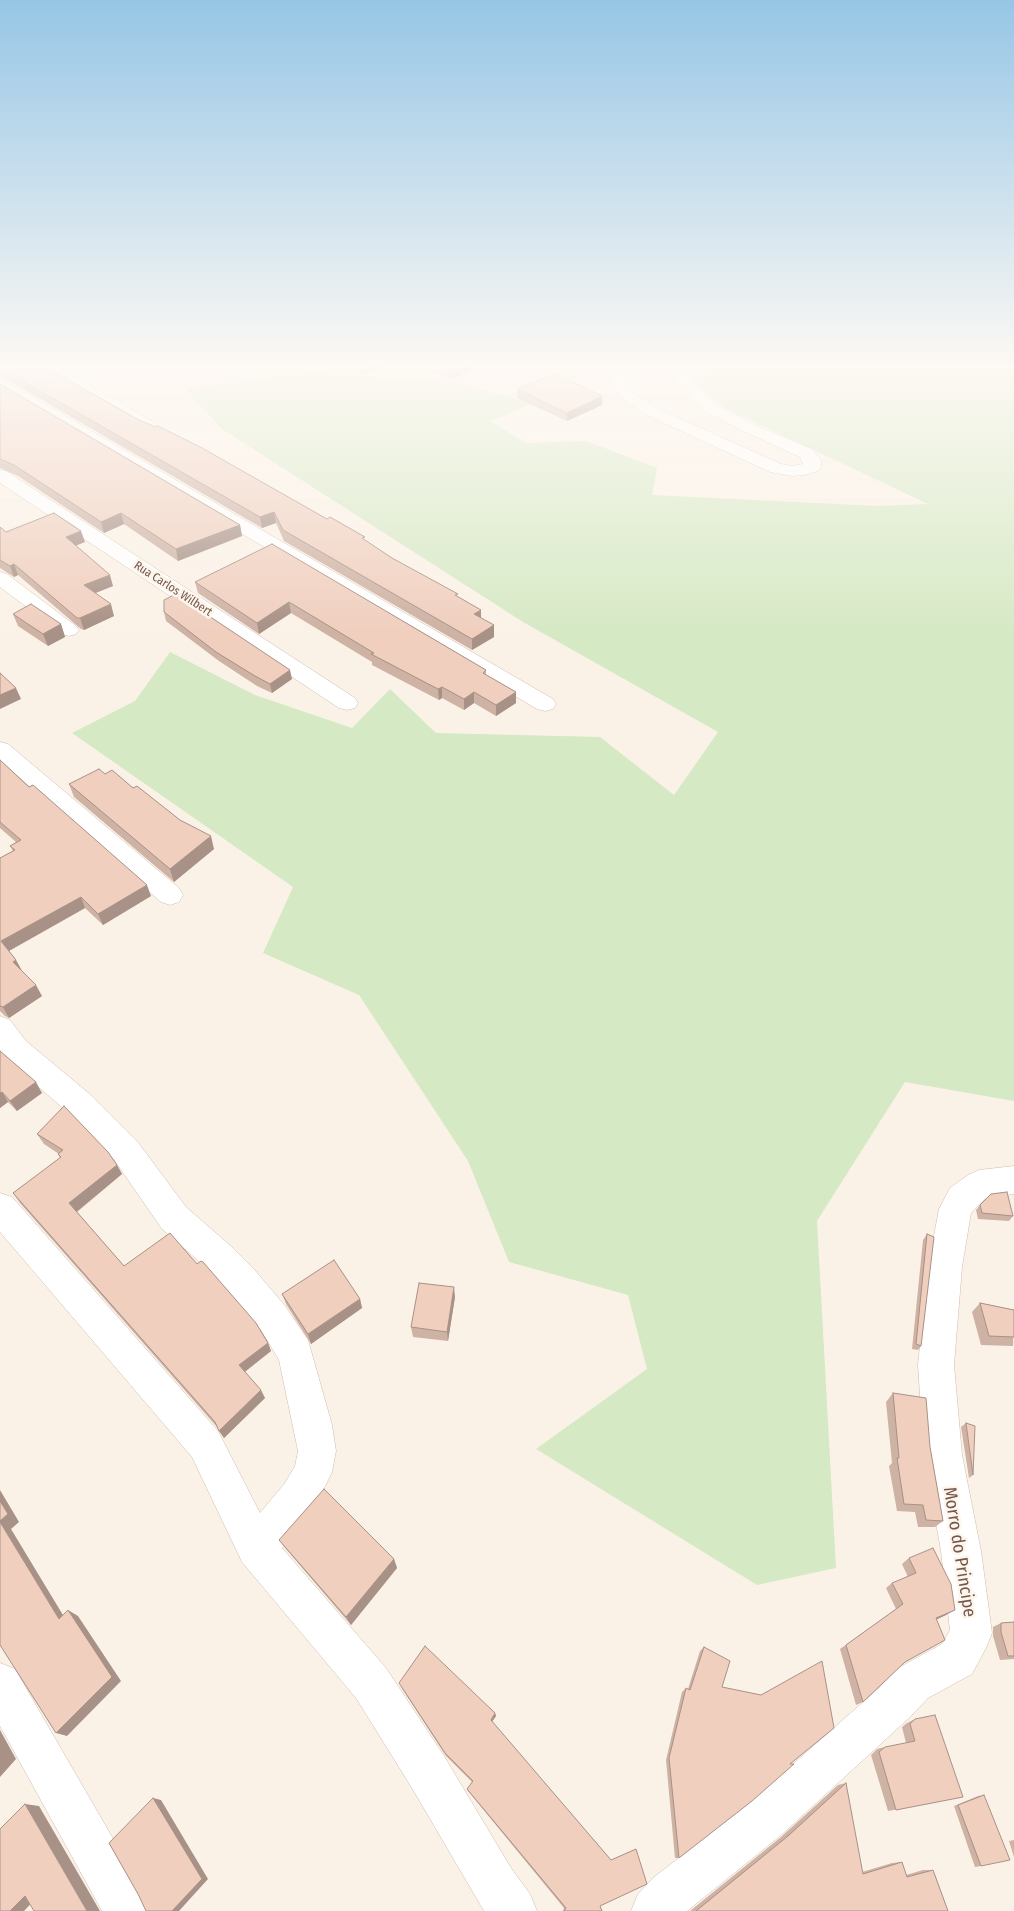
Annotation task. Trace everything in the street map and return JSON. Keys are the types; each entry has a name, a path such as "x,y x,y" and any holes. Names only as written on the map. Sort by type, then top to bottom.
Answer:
{"street":[{"path":"118,452 546,704"},
{"path":"741,452 776,468 792,471 812,467 812,460 804,452"},
{"name":"Rua Carlos Wilbert","path":"0,475 347,703"},
{"path":"0,578 69,630"},
{"path":"0,749 170,895"},
{"path":"5,1046 81,1106 126,1151 152,1184 174,1218 221,1259 241,1280 273,1318 295,1353 313,1425 317,1451 313,1472 299,1498 256,1548"},
{"name":"Morro do Principe","path":"655,1911 670,1895 764,1820 894,1703 912,1683 957,1659 971,1633 960,1551 943,1455 936,1365 945,1267 955,1209 962,1198 979,1185 1014,1180"},
{"path":"0,1208 205,1444 256,1548 371,1683 428,1772 494,1885 512,1911"},
{"path":"0,1684 128,1911"}],"green space":[{"path":"258,452 615,452 657,468 652,495 878,506 928,504 818,452 1014,452 1014,1101 905,1082 817,1221 836,1568 757,1585 536,1449 647,1369 628,1295 509,1262 468,1161 359,995 263,953 293,887 72,733 135,701 170,652 255,695 352,728 390,689 436,733 600,737 674,795 718,732 523,622"}],"building":[{"path":"0,452 116,452 240,525 176,549 121,513 101,522 14,465 0,459"},
{"path":"147,452 209,452 327,519 330,517 365,537 362,538 392,558 458,594 455,595 481,610 474,614 494,625 472,639 283,530 274,512 260,517"},
{"path":"54,513 81,531 66,537 110,575 84,585 111,604 80,618 77,618 14,564 10,566 0,560 0,527 6,532"},
{"path":"272,544 486,670 483,673 516,692 496,705 474,692 464,699 442,687 438,689 371,654 374,653 289,602 257,623 195,582"},
{"path":"176,594 290,670 270,684 216,652 164,612 164,600"},
{"path":"31,604 61,624 43,634 13,614"},
{"path":"0,673 16,688 0,695"},
{"path":"0,760 29,787 33,785 147,885 98,914 81,897 1,941 16,960 13,962 36,985 3,1007 0,1006 0,858 15,850 10,846 21,840 0,822"},
{"path":"99,769 105,774 112,770 133,788 137,786 180,820 211,836 170,869 69,784"},
{"path":"0,1051 36,1082 10,1101 2,1092 0,1093"},
{"path":"64,1106 108,1152 117,1165 69,1203 124,1266 170,1233 197,1264 201,1261 203,1262 256,1323 268,1343 239,1365 261,1390 219,1431 215,1422 13,1193 61,1157 58,1154 63,1150 37,1134"},
{"path":"1007,1192 1013,1216 982,1213 980,1205 991,1194"},
{"path":"927,1234 934,1237 921,1346 916,1344"},
{"path":"334,1260 360,1299 308,1334 282,1294"},
{"path":"419,1283 454,1287 447,1332 411,1327"},
{"path":"980,1303 1014,1310 1014,1337 989,1336"},
{"path":"893,1393 926,1398 930,1447 943,1521 926,1520 923,1505 904,1504 897,1458 899,1458"},
{"path":"966,1423 975,1426 973,1475"},
{"path":"324,1489 394,1559 346,1617 279,1540"},
{"path":"0,1501 8,1514 0,1521"},
{"path":"0,1522 59,1619 68,1610 112,1677 56,1733 0,1645"},
{"path":"933,1548 951,1584 955,1610 936,1618 945,1640 905,1662 863,1702 846,1645 903,1604 892,1583 916,1573 909,1558"},
{"path":"1014,1622 1014,1656 1008,1656 1001,1632 1001,1623"},
{"path":"425,1646 495,1713 491,1720 611,1860 636,1849 647,1884 600,1906 602,1911 564,1911 566,1908 467,1789 473,1781 445,1753 399,1683"},
{"path":"704,1647 730,1661 722,1687 761,1695 822,1661 834,1728 790,1764 794,1764 752,1801 679,1858 669,1758 686,1688 690,1690"},
{"path":"935,1715 963,1797 896,1810 879,1752 885,1747 915,1741 910,1724 915,1719"},
{"path":"846,1783 863,1874 902,1862 907,1877 933,1870 948,1911 696,1911 788,1836"},
{"path":"984,1795 1010,1860 981,1866 958,1805"},
{"path":"153,1798 202,1879 172,1911 146,1911 109,1843"},
{"path":"25,1804 87,1911 34,1911 25,1896 10,1911 0,1911 0,1829"}]}
